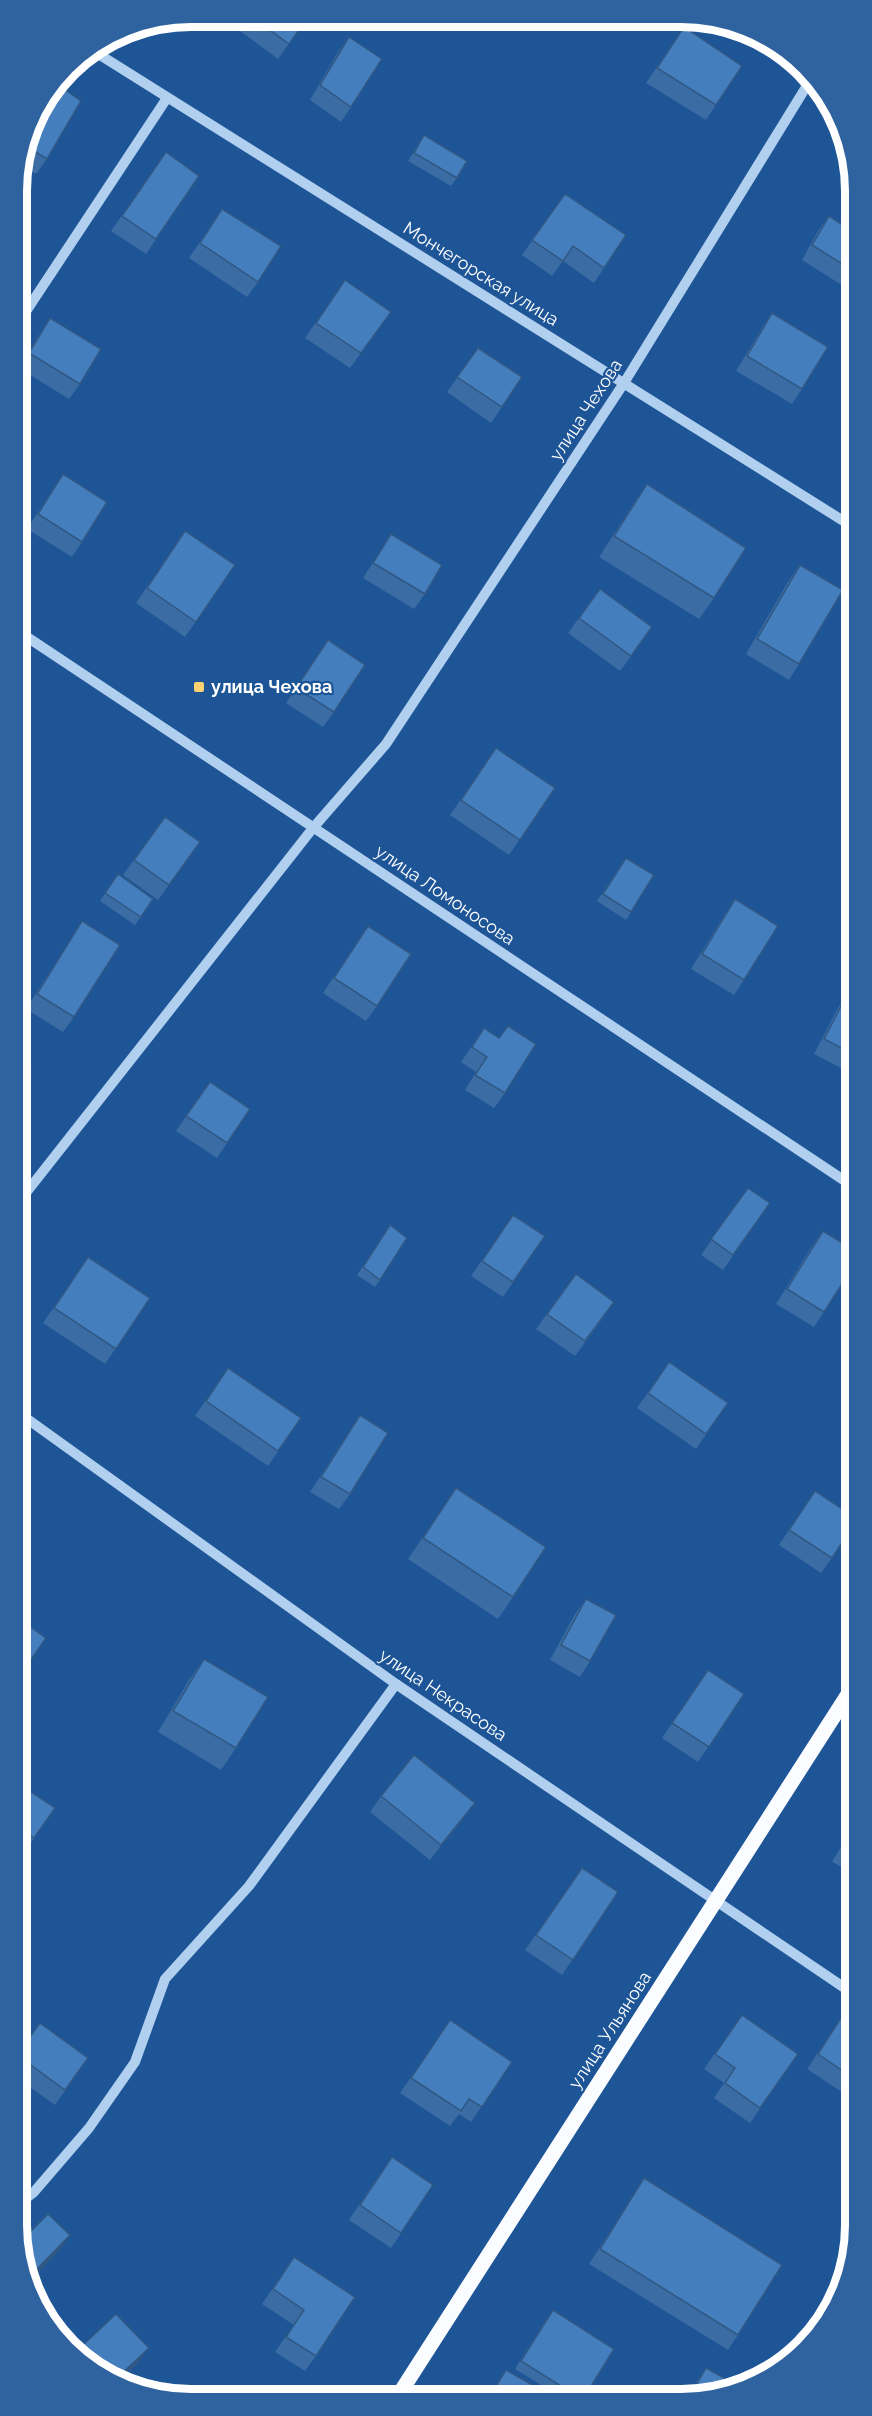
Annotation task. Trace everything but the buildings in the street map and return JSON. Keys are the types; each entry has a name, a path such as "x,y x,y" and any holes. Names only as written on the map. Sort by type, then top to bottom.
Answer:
{"main road":[{"name":"улица Ульянова","path":"403,2389 845,1699"}],"street":[{"name":"Мончегорская улица","path":"100,55 845,522"},
{"name":"улица Чехова","path":"27,1192 313,828 386,744 624,383 807,86"},
{"path":"27,310 167,98"},
{"name":"улица Ломоносова","path":"27,637 845,1181"},
{"name":"улица Некрасова","path":"27,1419 396,1684 845,1988"},
{"path":"27,2198 89,2128 135,2062 165,1979 249,1886 396,1684"}],"place":[{"name":"улица Чехова","path":"199,687"}]}
